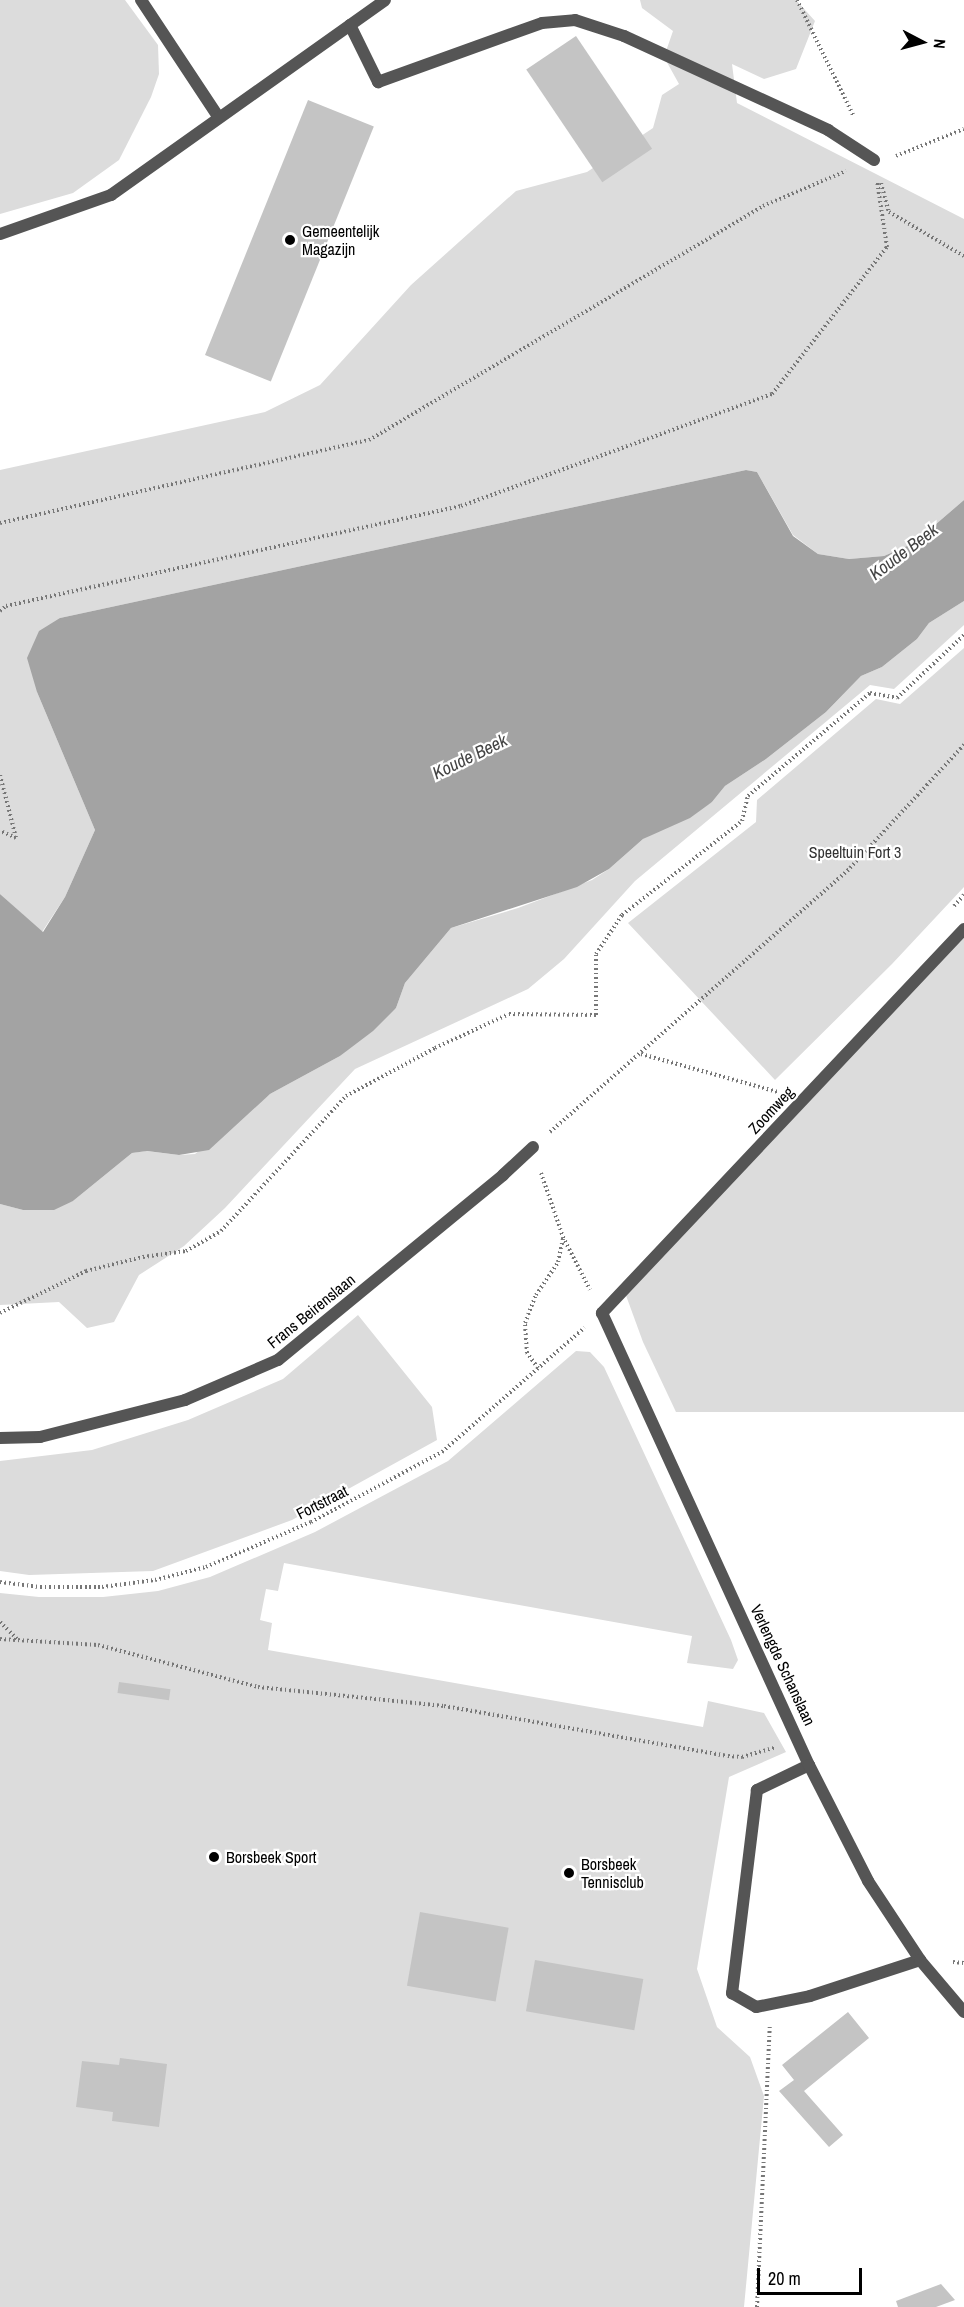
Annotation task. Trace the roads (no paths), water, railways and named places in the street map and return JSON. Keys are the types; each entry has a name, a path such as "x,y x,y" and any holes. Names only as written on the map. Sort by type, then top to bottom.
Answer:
{"street":[{"path":"141,0 219,118"},
{"path":"0,234 111,195 385,0"},
{"path":"350,25 378,82 542,23 574,20 624,36 828,130 874,160"},
{"name":"Zoomweg","path":"602,1313 964,929"},
{"name":"Frans Beirenslaan","path":"0,1438 40,1437 185,1400 278,1360 503,1176 533,1147"},
{"name":"Verlengde Schanslaan","path":"602,1313 797,1734 809,1765 868,1881 920,1960 964,2012"},
{"path":"809,1765 757,1790 732,1993 756,2007 810,1996 920,1960"}],"water":[{"name":"Koude Beek","path":"746,470 757,472 793,536 818,554 849,559 884,556 914,543 964,500 964,601 929,623 917,639 882,667 861,676 826,712 766,759 725,786 712,802 690,818 643,839 609,869 577,887 451,928 405,983 396,1008 373,1031 340,1056 270,1094 209,1150 179,1155 147,1151 132,1153 73,1201 54,1210 23,1210 0,1204 0,894 43,932 65,897 95,830 37,692 27,658 39,631 60,618"}],"place":[{"name":"Gemeentelijk Magazijn","path":"290,240"},
{"name":"Borsbeek Sport","path":"214,1857"},
{"name":"Borsbeek Tennisclub","path":"569,1873"}],"park label":[{"name":"Speeltuin Fort 3","path":"855,852"}]}
